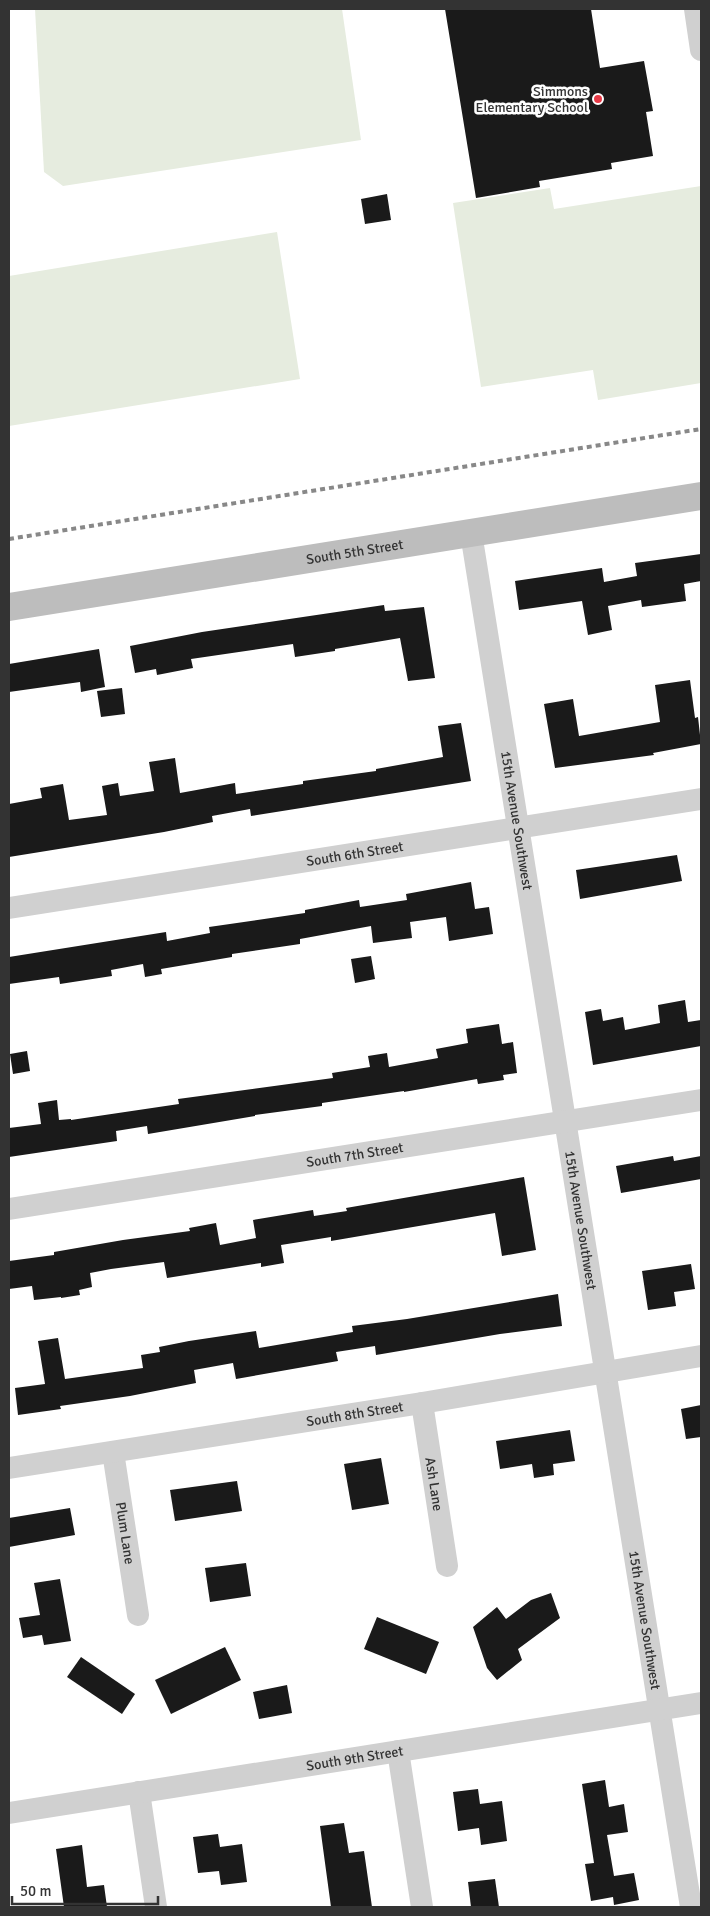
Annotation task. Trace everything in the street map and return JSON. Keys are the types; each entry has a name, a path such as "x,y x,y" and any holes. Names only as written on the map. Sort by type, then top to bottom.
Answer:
{"main road":[{"name":"South 5th Street","path":"9,607 701,496"}],"street":[{"path":"695,9 701,50"},
{"name":"15th Avenue Southwest","path":"471,533 691,1907"},
{"name":"South 6th Street","path":"9,908 701,799"},
{"name":"South 7th Street","path":"9,1209 701,1100"},
{"name":"South 8th Street","path":"9,1468 422,1403 701,1356"},
{"name":"Ash Lane","path":"422,1403 447,1566"},
{"name":"Plum Lane","path":"112,1452 138,1615"},
{"name":"South 9th Street","path":"9,1813 701,1703"},
{"path":"398,1752 422,1907"},
{"path":"138,1792 156,1907"}],"shaded area":[{"path":"35,9 342,9 361,140 63,186 44,172"},
{"path":"701,186 701,383 598,400 593,370 481,387 453,203 550,188 554,209"},
{"path":"277,232 300,379 9,426 9,276"}],"building":[{"name":"Simmons Elementary School","path":"445,9 591,9 600,68 644,61 653,111 646,112 653,156 611,163 612,169 539,181 540,187 476,198"},
{"path":"387,194 391,220 365,224 361,199"},
{"path":"701,554 701,581 684,584 686,601 642,607 641,600 608,606 612,630 588,635 582,601 519,610 515,581 602,568 604,582 637,576 635,563"},
{"path":"384,605 385,611 424,607 435,678 408,681 400,638 295,657 293,644 191,659 193,668 157,675 156,669 135,673 130,646 202,632"},
{"path":"99,649 105,687 81,692 80,682 9,692 9,664"},
{"path":"690,680 695,718 698,717 701,744 653,753 654,755 555,768 544,704 573,699 579,736 660,722 655,685"},
{"path":"122,688 125,714 101,717 97,691"},
{"path":"461,723 471,781 251,816 250,809 212,816 213,822 164,832 9,857 9,804 42,798 40,788 63,784 69,820 107,815 102,786 118,783 120,796 154,791 149,762 175,758 180,793 235,783 236,794 303,784 303,781 376,771 376,769 443,757 438,726"},
{"path":"677,855 682,881 580,899 576,870"},
{"path":"471,882 475,909 489,907 493,934 449,941 446,917 410,922 412,938 373,943 371,926 300,939 300,944 232,954 232,957 161,969 162,974 145,977 143,964 111,970 112,976 60,984 59,977 9,984 9,957 166,932 167,941 210,933 209,927 305,913 305,910 359,900 360,907 407,900 406,894"},
{"path":"371,956 375,979 355,983 351,959"},
{"path":"685,1000 688,1022 701,1020 701,1046 593,1065 585,1012 601,1009 603,1021 623,1017 625,1030 660,1023 658,1005"},
{"path":"499,1024 502,1044 513,1042 517,1073 503,1075 504,1080 478,1084 477,1079 404,1092 322,1103 322,1106 255,1115 148,1134 147,1126 116,1131 117,1141 9,1157 9,1128 41,1124 38,1103 57,1100 59,1120 71,1120 179,1104 178,1099 333,1078 332,1073 370,1067 368,1056 387,1053 389,1067 438,1058 436,1049 468,1043 466,1029"},
{"path":"27,1051 30,1071 13,1074 10,1054"},
{"path":"673,1156 674,1161 701,1156 701,1179 621,1193 616,1166"},
{"path":"524,1177 536,1250 502,1256 495,1213 331,1241 331,1237 281,1245 284,1263 261,1267 261,1263 167,1278 164,1262 111,1269 90,1273 92,1287 79,1290 80,1295 61,1298 34,1300 32,1286 9,1289 9,1261 54,1255 54,1252 123,1240 190,1231 189,1228 216,1223 220,1245 256,1238 253,1220 313,1210 314,1216 347,1211 346,1208"},
{"path":"691,1264 695,1289 674,1292 676,1306 648,1310 642,1271"},
{"path":"558,1294 562,1326 500,1334 376,1355 375,1346 336,1352 338,1361 236,1379 233,1363 194,1370 196,1383 130,1396 60,1406 61,1409 18,1415 15,1388 45,1384 38,1341 58,1338 65,1379 143,1368 141,1355 160,1352 159,1347 189,1341 256,1331 259,1348 353,1332 352,1326 407,1319"},
{"path":"701,1405 701,1437 686,1439 681,1409"},
{"path":"570,1430 575,1461 553,1464 554,1475 534,1478 532,1464 500,1469 496,1441"},
{"path":"381,1458 389,1504 352,1510 344,1464"},
{"path":"237,1481 242,1511 175,1521 170,1490"},
{"path":"70,1508 75,1535 9,1547 9,1518"},
{"path":"246,1563 251,1596 210,1602 205,1568"},
{"path":"60,1579 71,1641 44,1645 42,1635 23,1638 19,1618 40,1615 34,1583"},
{"path":"551,1593 560,1618 518,1649 522,1660 497,1680 487,1668 473,1627 497,1607 506,1619 531,1600"},
{"path":"377,1617 439,1642 426,1674 364,1649"},
{"path":"225,1647 241,1680 171,1714 155,1680"},
{"path":"81,1657 135,1694 122,1714 67,1677"},
{"path":"287,1685 292,1713 259,1719 253,1692"},
{"path":"605,1780 609,1807 624,1804 628,1832 607,1835 614,1876 634,1873 639,1900 614,1905 613,1897 591,1901 585,1864 594,1863 582,1784"},
{"path":"478,1789 480,1804 502,1801 507,1841 481,1845 479,1828 458,1831 453,1792"},
{"path":"344,1823 349,1853 364,1851 372,1907 331,1907 320,1826"},
{"path":"218,1834 220,1847 242,1844 247,1882 221,1885 219,1871 198,1873 193,1837"},
{"path":"82,1845 87,1887 104,1885 107,1907 64,1907 56,1849"},
{"path":"495,1879 499,1907 471,1907 468,1882"}],"railway":[{"path":"9,539 701,429"}],"place":[{"name":"Simmons Elementary School","path":"598,99"}]}
